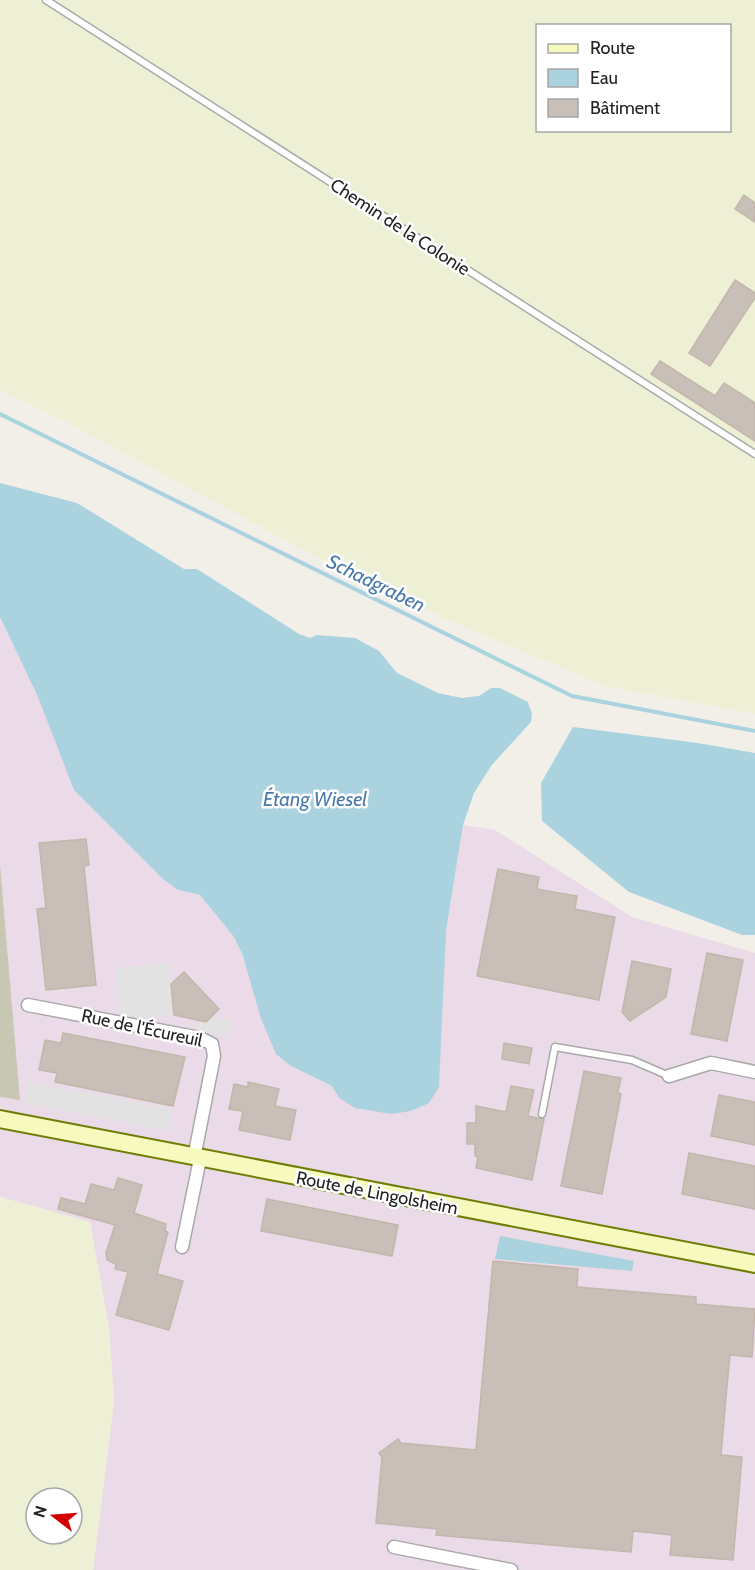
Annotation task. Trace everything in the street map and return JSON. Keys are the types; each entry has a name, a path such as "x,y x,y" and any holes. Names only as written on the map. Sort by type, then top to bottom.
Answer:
{"main road":[{"name":"Route de Lingolsheim","path":"0,1119 197,1159 755,1264"}],"street":[{"name":"Rue de l'Écureuil","path":"28,1005 200,1038 212,1044 214,1056 197,1159"},
{"path":"669,1076 711,1063 755,1072"},
{"path":"182,1247 197,1159"},
{"path":"394,1547 511,1570"}],"lane":[{"name":"Chemin de la Colonie","path":"46,0 755,454"},
{"path":"542,1114 555,1047 632,1060 669,1076"}],"shaded area":[{"path":"0,0 755,0 755,714 605,686 439,616 320,559 63,420 0,390"},
{"path":"0,617 38,697 178,890 200,895 234,937 291,1066 332,1086 339,1098 446,931 463,825 495,830 632,917 755,953 755,1570 93,1570 114,1401 109,1329 90,1222 0,1197"},
{"path":"0,865 20,1100 0,1097"},
{"path":"169,963 174,1015 142,1018 120,1015 115,968"},
{"path":"210,1016 231,1020 228,1037 196,1031 198,1021 208,1023"},
{"path":"28,1082 172,1109 168,1131 24,1103"},
{"path":"0,1197 90,1222 109,1329 114,1401 93,1570 0,1570"}],"water":[{"name":"Étang Wiesel","path":"0,483 77,503 184,569 197,569 299,634 310,638 317,635 355,638 379,651 397,673 438,693 462,698 479,696 491,688 500,688 528,702 532,714 531,722 491,766 474,793 463,825 446,931 439,1087 429,1103 411,1111 391,1114 355,1108 339,1098 332,1086 291,1066 276,1054 261,1019 243,956 234,937 200,895 178,890 162,878 74,790 38,697 0,617"},
{"path":"573,727 698,743 755,753 755,935 742,935 629,892 542,821 541,783"},
{"path":"500,1236 634,1261 632,1271 495,1259"}],"building":[{"path":"744,195 755,203 755,222 735,209"},
{"path":"735,280 755,293 755,298 710,366 689,353"},
{"path":"660,361 715,396 724,383 755,403 755,441 651,374"},
{"path":"86,839 89,865 84,866 96,985 46,990 37,909 46,908 39,843"},
{"path":"498,869 539,877 537,889 577,896 575,909 615,917 599,1000 477,976"},
{"path":"707,953 743,960 727,1041 691,1034"},
{"path":"632,961 671,969 666,997 630,1021 622,1012"},
{"path":"184,972 219,1009 206,1022 174,1015 171,984"},
{"path":"63,1033 185,1057 173,1106 55,1082 57,1073 39,1070 45,1040 61,1043"},
{"path":"504,1043 532,1048 529,1064 502,1059"},
{"path":"584,1071 621,1078 618,1093 621,1094 602,1194 561,1186"},
{"path":"248,1082 279,1089 275,1106 296,1110 290,1140 239,1130 243,1111 229,1109 234,1084 248,1087"},
{"path":"511,1086 534,1090 528,1116 544,1119 532,1180 476,1168 478,1157 475,1156 475,1144 467,1144 467,1123 476,1123 476,1106 506,1112"},
{"path":"719,1095 755,1102 755,1145 711,1136"},
{"path":"689,1153 755,1166 755,1209 682,1194"},
{"path":"118,1178 142,1185 134,1213 166,1224 165,1231 168,1232 157,1274 183,1281 169,1330 116,1315 128,1272 115,1269 116,1264 107,1260 106,1253 115,1225 58,1209 61,1198 85,1204 91,1184 114,1190"},
{"path":"267,1199 398,1225 392,1256 261,1231"},
{"path":"493,1261 578,1269 577,1287 696,1297 696,1304 755,1309 752,1357 730,1355 726,1397 721,1455 742,1457 733,1560 670,1555 672,1535 633,1531 631,1552 436,1535 437,1529 376,1523 382,1457 379,1453 398,1439 401,1443 476,1450"}],"waterway":[{"name":"Schadgraben","path":"0,414 572,696 755,731"}]}
